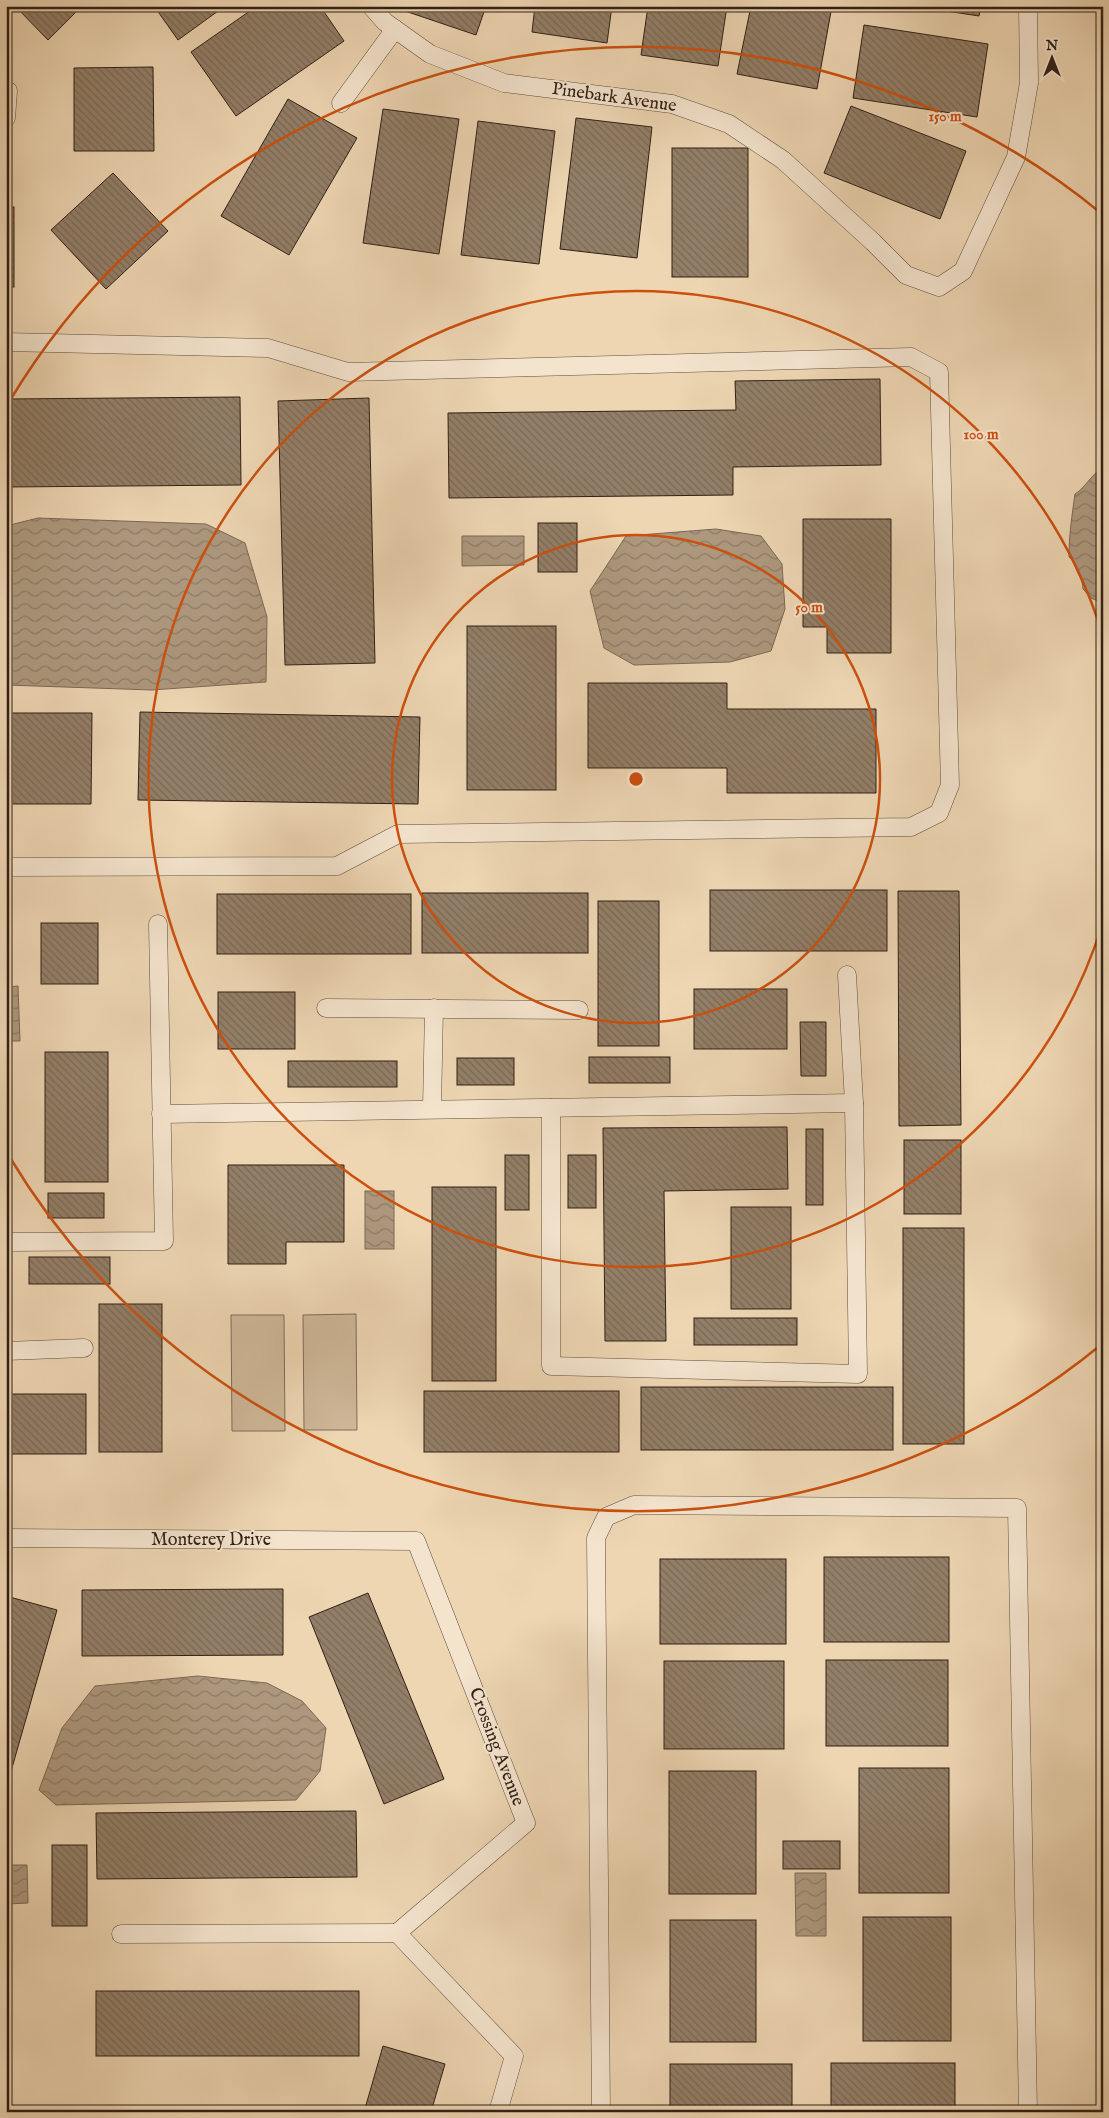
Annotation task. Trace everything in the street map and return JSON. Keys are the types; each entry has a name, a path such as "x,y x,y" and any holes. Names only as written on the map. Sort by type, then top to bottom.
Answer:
{"lane":[{"name":"Pinebark Avenue","path":"371,6 385,22 430,54 504,83 672,104 729,124 783,160 906,274 939,287 964,271 1016,157 1029,83 1028,6"},
{"path":"341,103 394,29"},
{"path":"6,90 8,91 6,118"},
{"path":"6,342 268,348 348,372 911,357 939,372 950,785 939,812 911,827 398,834 337,866 6,867"},
{"path":"6,1242 164,1241 158,924"},
{"path":"551,1108 551,1366 858,1374 854,1103 847,975"},
{"path":"326,1008 579,1010"},
{"path":"432,1109 434,1008"},
{"path":"161,1114 854,1103"},
{"path":"6,1351 84,1348"},
{"path":"601,2112 596,1538 606,1517 634,1505 1017,1508 1028,2112"},
{"name":"Monterey Drive","path":"6,1538 416,1542"},
{"name":"Crossing Avenue","path":"397,1933 526,1823 416,1542"},
{"path":"121,1934 397,1933 514,2056 498,2112"}],"shaded area":[{"path":"356,1314 357,1430 304,1430 303,1315"},
{"path":"231,1315 284,1315 285,1431 232,1431"}],"water":[{"path":"1103,467 1103,603 1091,598 1083,589 1074,561 1069,557 1075,494"},
{"path":"38,518 206,524 245,543 267,617 266,682 152,690 6,685 6,526"},
{"path":"716,529 761,536 782,564 785,609 771,651 730,662 634,665 604,648 590,591 626,536"},
{"path":"462,536 524,536 524,565 462,566"},
{"path":"18,986 20,1041 6,1041 6,987"},
{"path":"365,1191 394,1191 394,1249 365,1249"},
{"path":"198,1676 267,1683 302,1701 326,1728 320,1771 296,1800 56,1805 39,1790 62,1728 95,1686"},
{"path":"6,1865 27,1865 28,1903 6,1904"},
{"path":"795,1873 826,1873 826,1936 796,1936"}],"building":[{"path":"15,6 82,6 48,40"},
{"path":"154,6 225,6 178,40"},
{"path":"257,6 320,6 344,41 236,116 191,52"},
{"path":"403,6 486,6 476,35 402,10"},
{"path":"535,6 612,6 607,43 532,32"},
{"path":"648,6 727,6 718,66 641,55"},
{"path":"751,6 832,6 817,89 737,74"},
{"path":"913,6 981,6 979,16"},
{"path":"864,25 988,44 977,117 853,98"},
{"path":"153,67 154,151 74,151 74,68"},
{"path":"288,99 357,138 289,255 221,216"},
{"path":"851,106 966,151 940,219 824,173"},
{"path":"383,109 459,119 439,254 363,243"},
{"path":"576,118 652,127 637,258 560,249"},
{"path":"478,121 555,131 539,264 461,255"},
{"path":"672,148 748,148 748,277 672,277"},
{"path":"113,173 168,231 106,289 51,230"},
{"path":"6,207 14,207 14,287 6,287"},
{"path":"880,379 881,465 733,467 733,495 449,498 448,413 736,410 735,381"},
{"path":"240,397 241,485 6,487 6,399"},
{"path":"369,398 375,663 285,665 278,401"},
{"path":"803,519 891,519 891,653 827,653 827,627 803,627"},
{"path":"538,523 577,523 577,572 538,572"},
{"path":"467,626 556,626 556,790 467,790"},
{"path":"588,683 727,683 727,709 876,709 876,793 727,793 727,768 588,768"},
{"path":"140,712 420,717 418,804 138,800"},
{"path":"6,713 92,713 91,804 6,804"},
{"path":"710,890 887,890 887,951 710,951"},
{"path":"898,891 959,891 961,1125 899,1126"},
{"path":"422,893 588,893 588,953 422,953"},
{"path":"217,894 411,894 411,954 217,954"},
{"path":"598,901 659,901 659,1046 598,1046"},
{"path":"41,923 98,923 98,984 41,984"},
{"path":"694,989 787,989 787,1049 694,1049"},
{"path":"218,992 295,992 295,1049 218,1049"},
{"path":"800,1022 826,1022 826,1076 801,1076"},
{"path":"45,1052 108,1052 108,1182 45,1182"},
{"path":"589,1057 670,1057 670,1083 589,1083"},
{"path":"457,1058 514,1058 514,1085 457,1085"},
{"path":"288,1061 397,1061 397,1087 288,1087"},
{"path":"787,1127 788,1189 664,1191 666,1341 605,1341 603,1128"},
{"path":"806,1129 823,1129 823,1205 806,1205"},
{"path":"904,1140 961,1140 961,1214 904,1214"},
{"path":"505,1155 529,1155 529,1210 505,1210"},
{"path":"568,1155 596,1155 596,1208 568,1208"},
{"path":"228,1165 344,1165 344,1242 286,1242 286,1264 228,1264"},
{"path":"432,1187 496,1187 496,1381 432,1381"},
{"path":"48,1193 104,1193 104,1218 48,1218"},
{"path":"731,1207 791,1207 791,1309 731,1309"},
{"path":"903,1228 964,1228 964,1444 903,1444"},
{"path":"29,1257 110,1257 110,1284 29,1284"},
{"path":"99,1304 162,1304 162,1452 99,1452"},
{"path":"694,1318 797,1318 797,1345 694,1345"},
{"path":"641,1387 893,1387 893,1450 641,1450"},
{"path":"424,1391 619,1391 619,1452 424,1452"},
{"path":"6,1394 86,1394 86,1454 6,1454"},
{"path":"824,1557 949,1557 949,1642 824,1642"},
{"path":"660,1559 786,1559 786,1644 660,1644"},
{"path":"283,1589 283,1655 82,1656 82,1590"},
{"path":"368,1593 444,1779 384,1804 309,1617"},
{"path":"6,1596 57,1610 6,1789"},
{"path":"826,1660 948,1660 948,1746 826,1746"},
{"path":"664,1661 784,1661 784,1749 664,1749"},
{"path":"859,1768 949,1768 949,1893 859,1893"},
{"path":"669,1771 756,1771 756,1894 669,1894"},
{"path":"356,1811 357,1877 97,1879 96,1813"},
{"path":"783,1841 840,1841 840,1869 783,1869"},
{"path":"52,1845 87,1845 87,1926 52,1926"},
{"path":"863,1917 951,1917 951,2041 863,2041"},
{"path":"670,1920 756,1920 756,2042 670,2042"},
{"path":"96,1991 359,1991 359,2056 96,2056"},
{"path":"383,2046 445,2064 431,2112 364,2112"},
{"path":"831,2063 955,2063 955,2112 831,2112"},
{"path":"670,2064 792,2064 792,2112 670,2112"}]}
